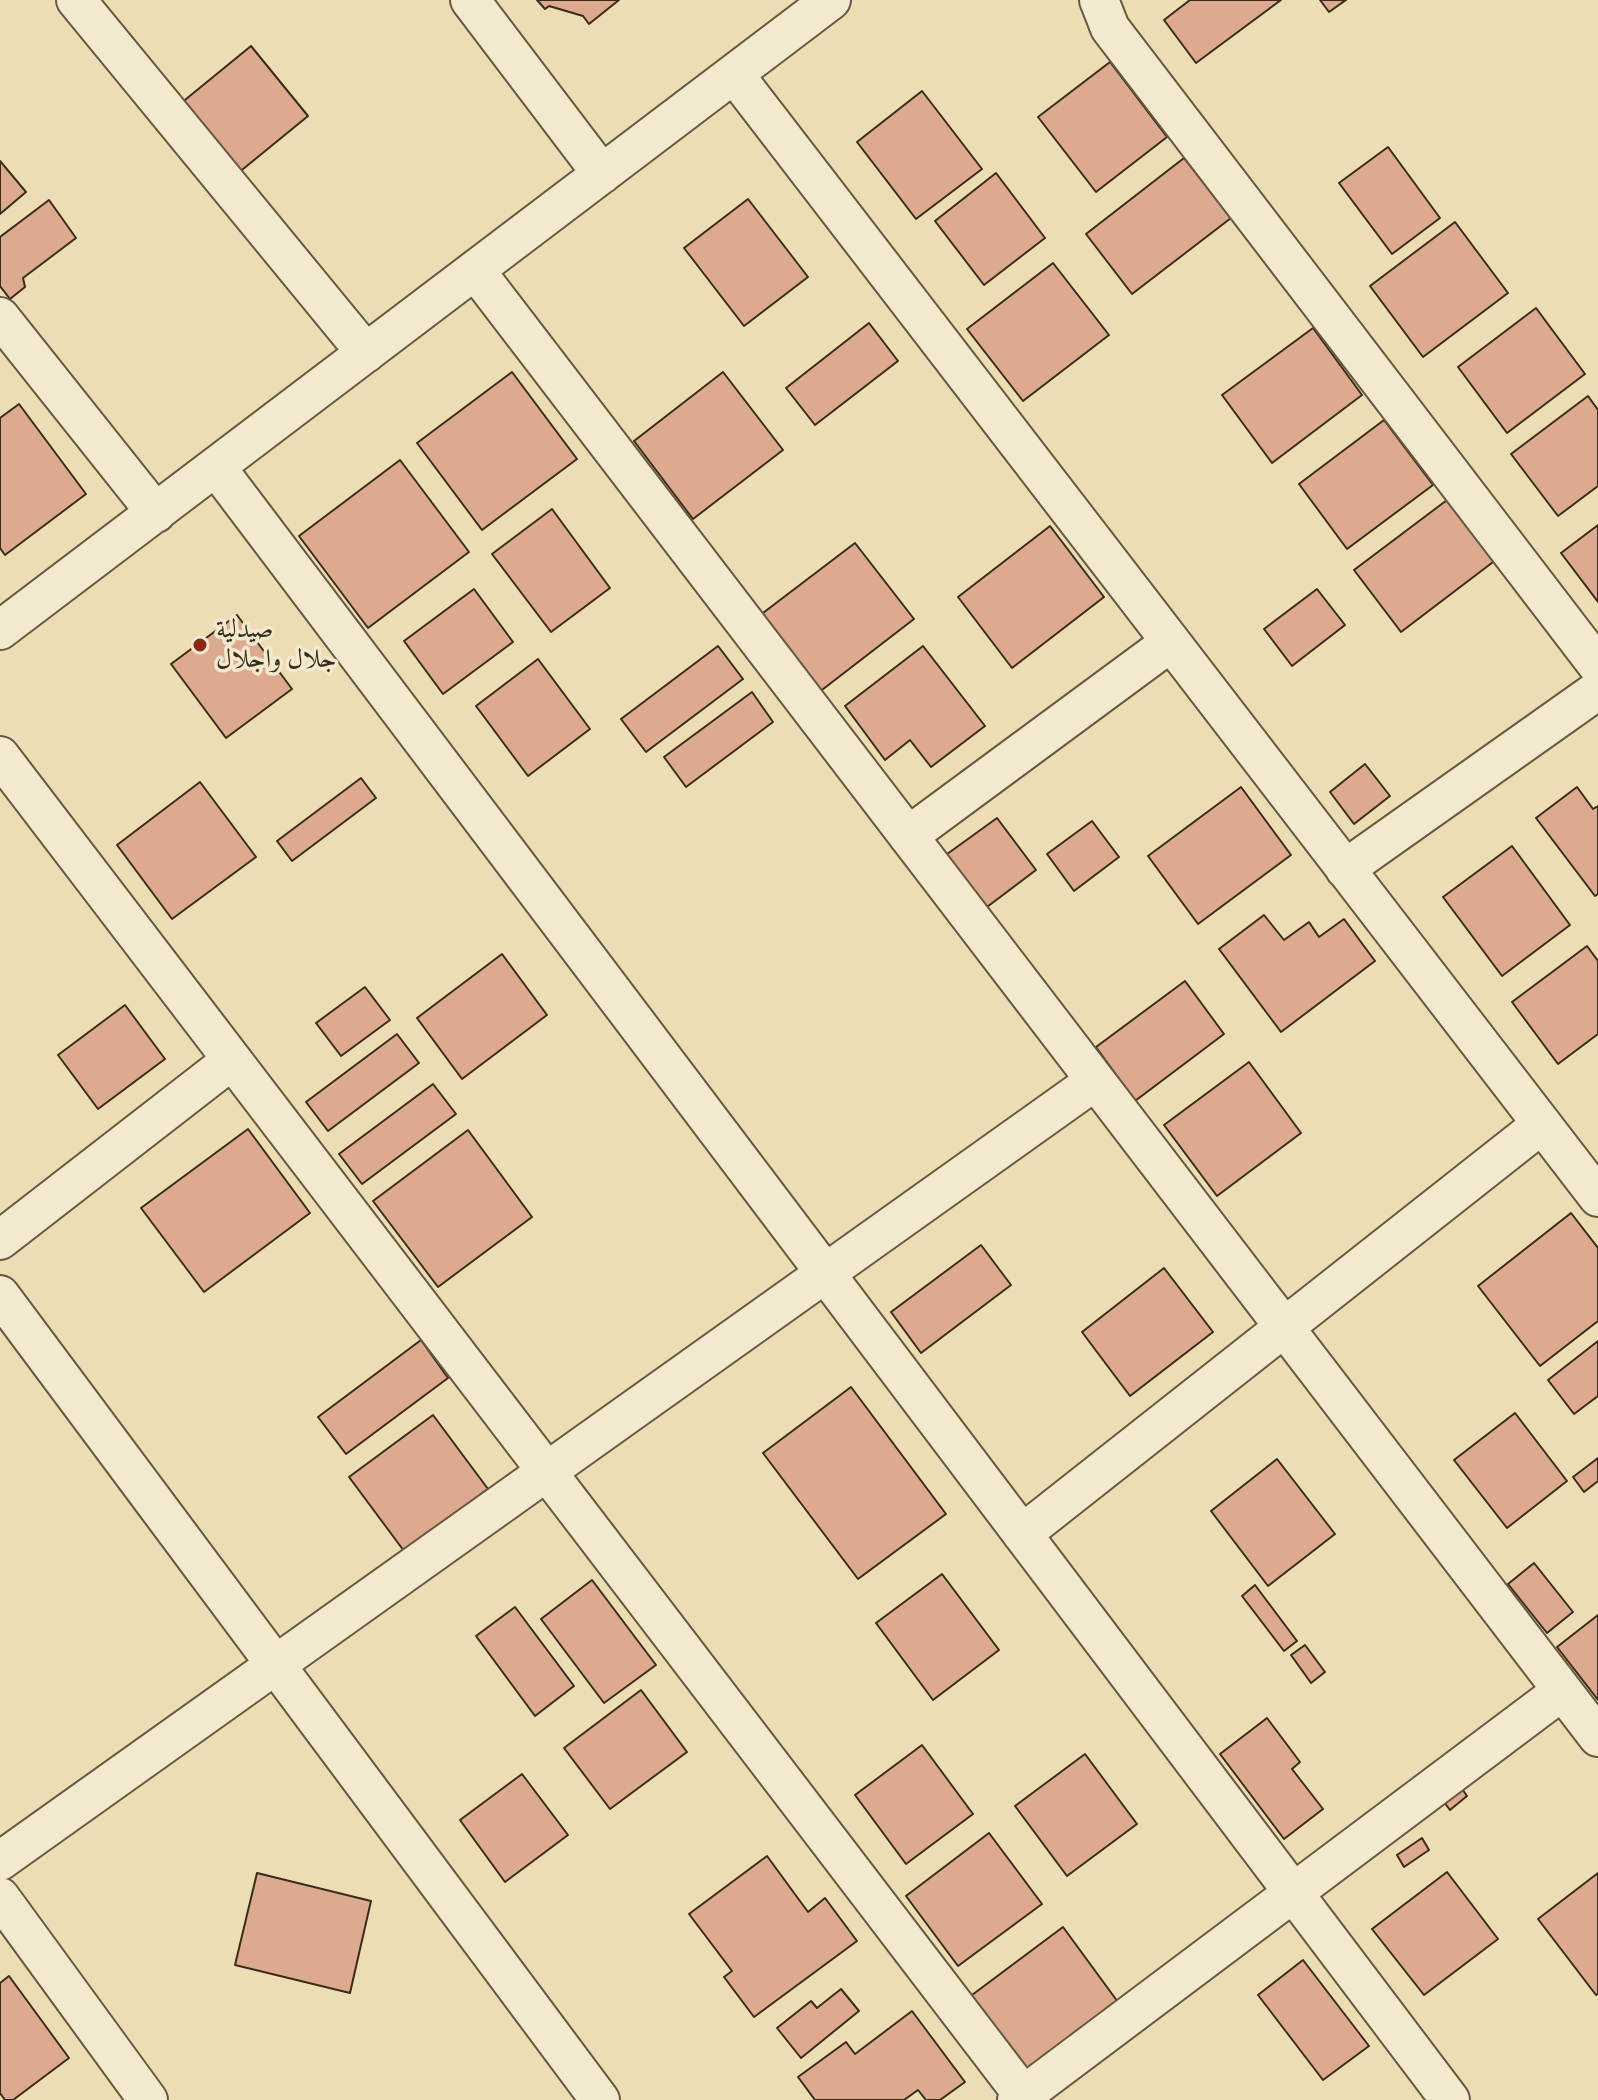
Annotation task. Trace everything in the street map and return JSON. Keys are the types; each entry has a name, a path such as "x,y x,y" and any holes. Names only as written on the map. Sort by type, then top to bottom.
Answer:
{"street":[{"path":"76,0 366,353"},
{"path":"470,0 602,174"},
{"path":"1099,0 1110,28 1598,666"},
{"path":"0,630 827,1"},
{"path":"734,74 1598,1197"},
{"path":"475,270 1598,1737"},
{"path":"0,317 156,513"},
{"path":"216,467 1450,2100"},
{"path":"908,836 1171,642"},
{"path":"1345,869 1598,690"},
{"path":"0,756 1022,2098 1562,1691"},
{"path":"0,1240 232,1060"},
{"path":"0,1861 1095,1081"},
{"path":"1022,1534 1542,1124"},
{"path":"0,1295 600,2100"},
{"path":"0,1897 148,2100"}],"building":[{"path":"537,0 619,0 589,24 583,16 549,6 545,9"},
{"path":"1190,0 1281,0 1196,63 1164,20"},
{"path":"1320,0 1346,0 1329,12"},
{"path":"251,46 308,116 237,174 180,104"},
{"path":"1110,62 1167,137 1096,192 1038,117"},
{"path":"922,91 982,169 916,219 857,142"},
{"path":"1388,147 1440,218 1392,254 1339,183"},
{"path":"1184,158 1231,218 1132,294 1086,234"},
{"path":"0,161 26,192 0,214"},
{"path":"996,173 1045,238 984,285 935,221"},
{"path":"748,199 808,277 744,326 684,248"},
{"path":"49,200 76,238 23,278 25,287 10,299 0,286 0,237"},
{"path":"1455,222 1508,293 1423,357 1370,286"},
{"path":"1053,263 1109,335 1023,401 967,329"},
{"path":"1536,308 1585,374 1507,433 1458,367"},
{"path":"869,323 898,361 815,425 786,388"},
{"path":"1313,328 1362,395 1272,463 1222,395"},
{"path":"512,372 577,459 482,530 417,443"},
{"path":"723,372 783,450 693,519 634,441"},
{"path":"1588,396 1598,410 1598,486 1558,516 1511,454"},
{"path":"19,404 86,494 5,555 0,548 0,418"},
{"path":"1384,420 1433,485 1347,549 1299,484"},
{"path":"400,460 469,552 368,628 299,536"},
{"path":"1451,497 1497,559 1401,632 1354,570"},
{"path":"552,509 610,588 551,632 492,554"},
{"path":"1598,525 1598,602 1561,553"},
{"path":"1050,526 1104,597 1012,668 958,597"},
{"path":"855,543 914,619 818,693 759,616"},
{"path":"474,589 513,642 443,694 404,641"},
{"path":"1317,589 1345,625 1292,666 1264,629"},
{"path":"237,615 292,689 226,738 171,664"},
{"path":"718,646 743,679 646,752 621,719"},
{"path":"923,646 985,726 931,767 910,740 885,760 845,706"},
{"path":"538,659 590,729 528,776 476,706"},
{"path":"752,692 773,722 686,787 664,757"},
{"path":"1365,764 1390,796 1354,824 1330,792"},
{"path":"361,778 376,798 292,861 277,841"},
{"path":"200,782 256,857 172,919 117,845"},
{"path":"1241,787 1291,855 1198,924 1148,856"},
{"path":"1577,787 1593,809 1598,806 1598,894 1595,896 1536,818"},
{"path":"997,818 1036,870 983,910 943,857"},
{"path":"1092,821 1119,857 1074,891 1047,854"},
{"path":"1512,846 1570,925 1502,976 1443,897"},
{"path":"1264,915 1284,940 1309,922 1319,937 1344,919 1375,961 1281,1032 1219,949"},
{"path":"1587,946 1598,961 1598,1034 1558,1064 1512,1002"},
{"path":"502,954 547,1015 462,1079 417,1018"},
{"path":"1185,981 1224,1034 1135,1101 1096,1047"},
{"path":"365,987 390,1020 341,1056 316,1023"},
{"path":"125,1005 165,1059 98,1109 58,1055"},
{"path":"397,1034 419,1063 328,1131 306,1102"},
{"path":"1249,1062 1301,1133 1217,1196 1164,1125"},
{"path":"433,1084 456,1114 362,1184 339,1154"},
{"path":"248,1129 310,1213 204,1292 141,1208"},
{"path":"468,1130 532,1217 438,1287 373,1201"},
{"path":"1571,1213 1598,1248 1598,1321 1540,1366 1478,1286"},
{"path":"981,1245 1011,1285 921,1353 891,1312"},
{"path":"1164,1268 1213,1332 1130,1396 1082,1332"},
{"path":"421,1340 448,1378 346,1454 318,1417"},
{"path":"1598,1341 1598,1396 1574,1414 1548,1380"},
{"path":"851,1387 946,1514 858,1579 763,1453"},
{"path":"1515,1413 1567,1481 1507,1528 1454,1460"},
{"path":"433,1415 488,1489 404,1551 349,1477"},
{"path":"1598,1458 1598,1481 1584,1492 1573,1477"},
{"path":"1277,1459 1335,1534 1268,1586 1211,1511"},
{"path":"1534,1563 1573,1612 1547,1633 1508,1584"},
{"path":"942,1574 999,1650 933,1700 876,1623"},
{"path":"592,1580 656,1665 604,1703 541,1619"},
{"path":"1255,1585 1297,1641 1284,1651 1242,1596"},
{"path":"515,1607 574,1686 535,1716 476,1636"},
{"path":"1598,1615 1598,1700 1557,1647"},
{"path":"1305,1645 1325,1672 1311,1683 1291,1655"},
{"path":"641,1690 687,1752 610,1809 564,1748"},
{"path":"1267,1718 1300,1762 1292,1769 1323,1809 1284,1839 1220,1754"},
{"path":"922,1745 973,1814 906,1864 855,1795"},
{"path":"1085,1754 1137,1824 1067,1876 1015,1806"},
{"path":"522,1774 568,1835 505,1882 460,1820"},
{"path":"1458,1783 1467,1796 1450,1810 1440,1797"},
{"path":"989,1833 1042,1904 958,1966 906,1896"},
{"path":"1422,1838 1429,1850 1404,1867 1397,1855"},
{"path":"767,1856 808,1912 825,1898 857,1941 754,2017 724,1977 732,1971 689,1914"},
{"path":"1447,1872 1498,1939 1424,1995 1372,1929"},
{"path":"257,1873 371,1901 350,1993 235,1965"},
{"path":"1598,1873 1598,1994 1596,1995 1538,1919"},
{"path":"1063,1927 1126,2013 1032,2083 968,1998"},
{"path":"1303,1960 1369,2046 1323,2080 1258,1995"},
{"path":"9,1976 69,2058 13,2100 5,2100 0,2093 0,1983"},
{"path":"841,1989 859,2011 801,2058 777,2028 811,2001 817,2008"},
{"path":"912,2011 965,2082 940,2100 926,2100 918,2090 904,2100 815,2100 798,2077 846,2042 855,2054"}],"place":[{"name":"صيدلية جلال واجلال","path":"200,645"}]}
